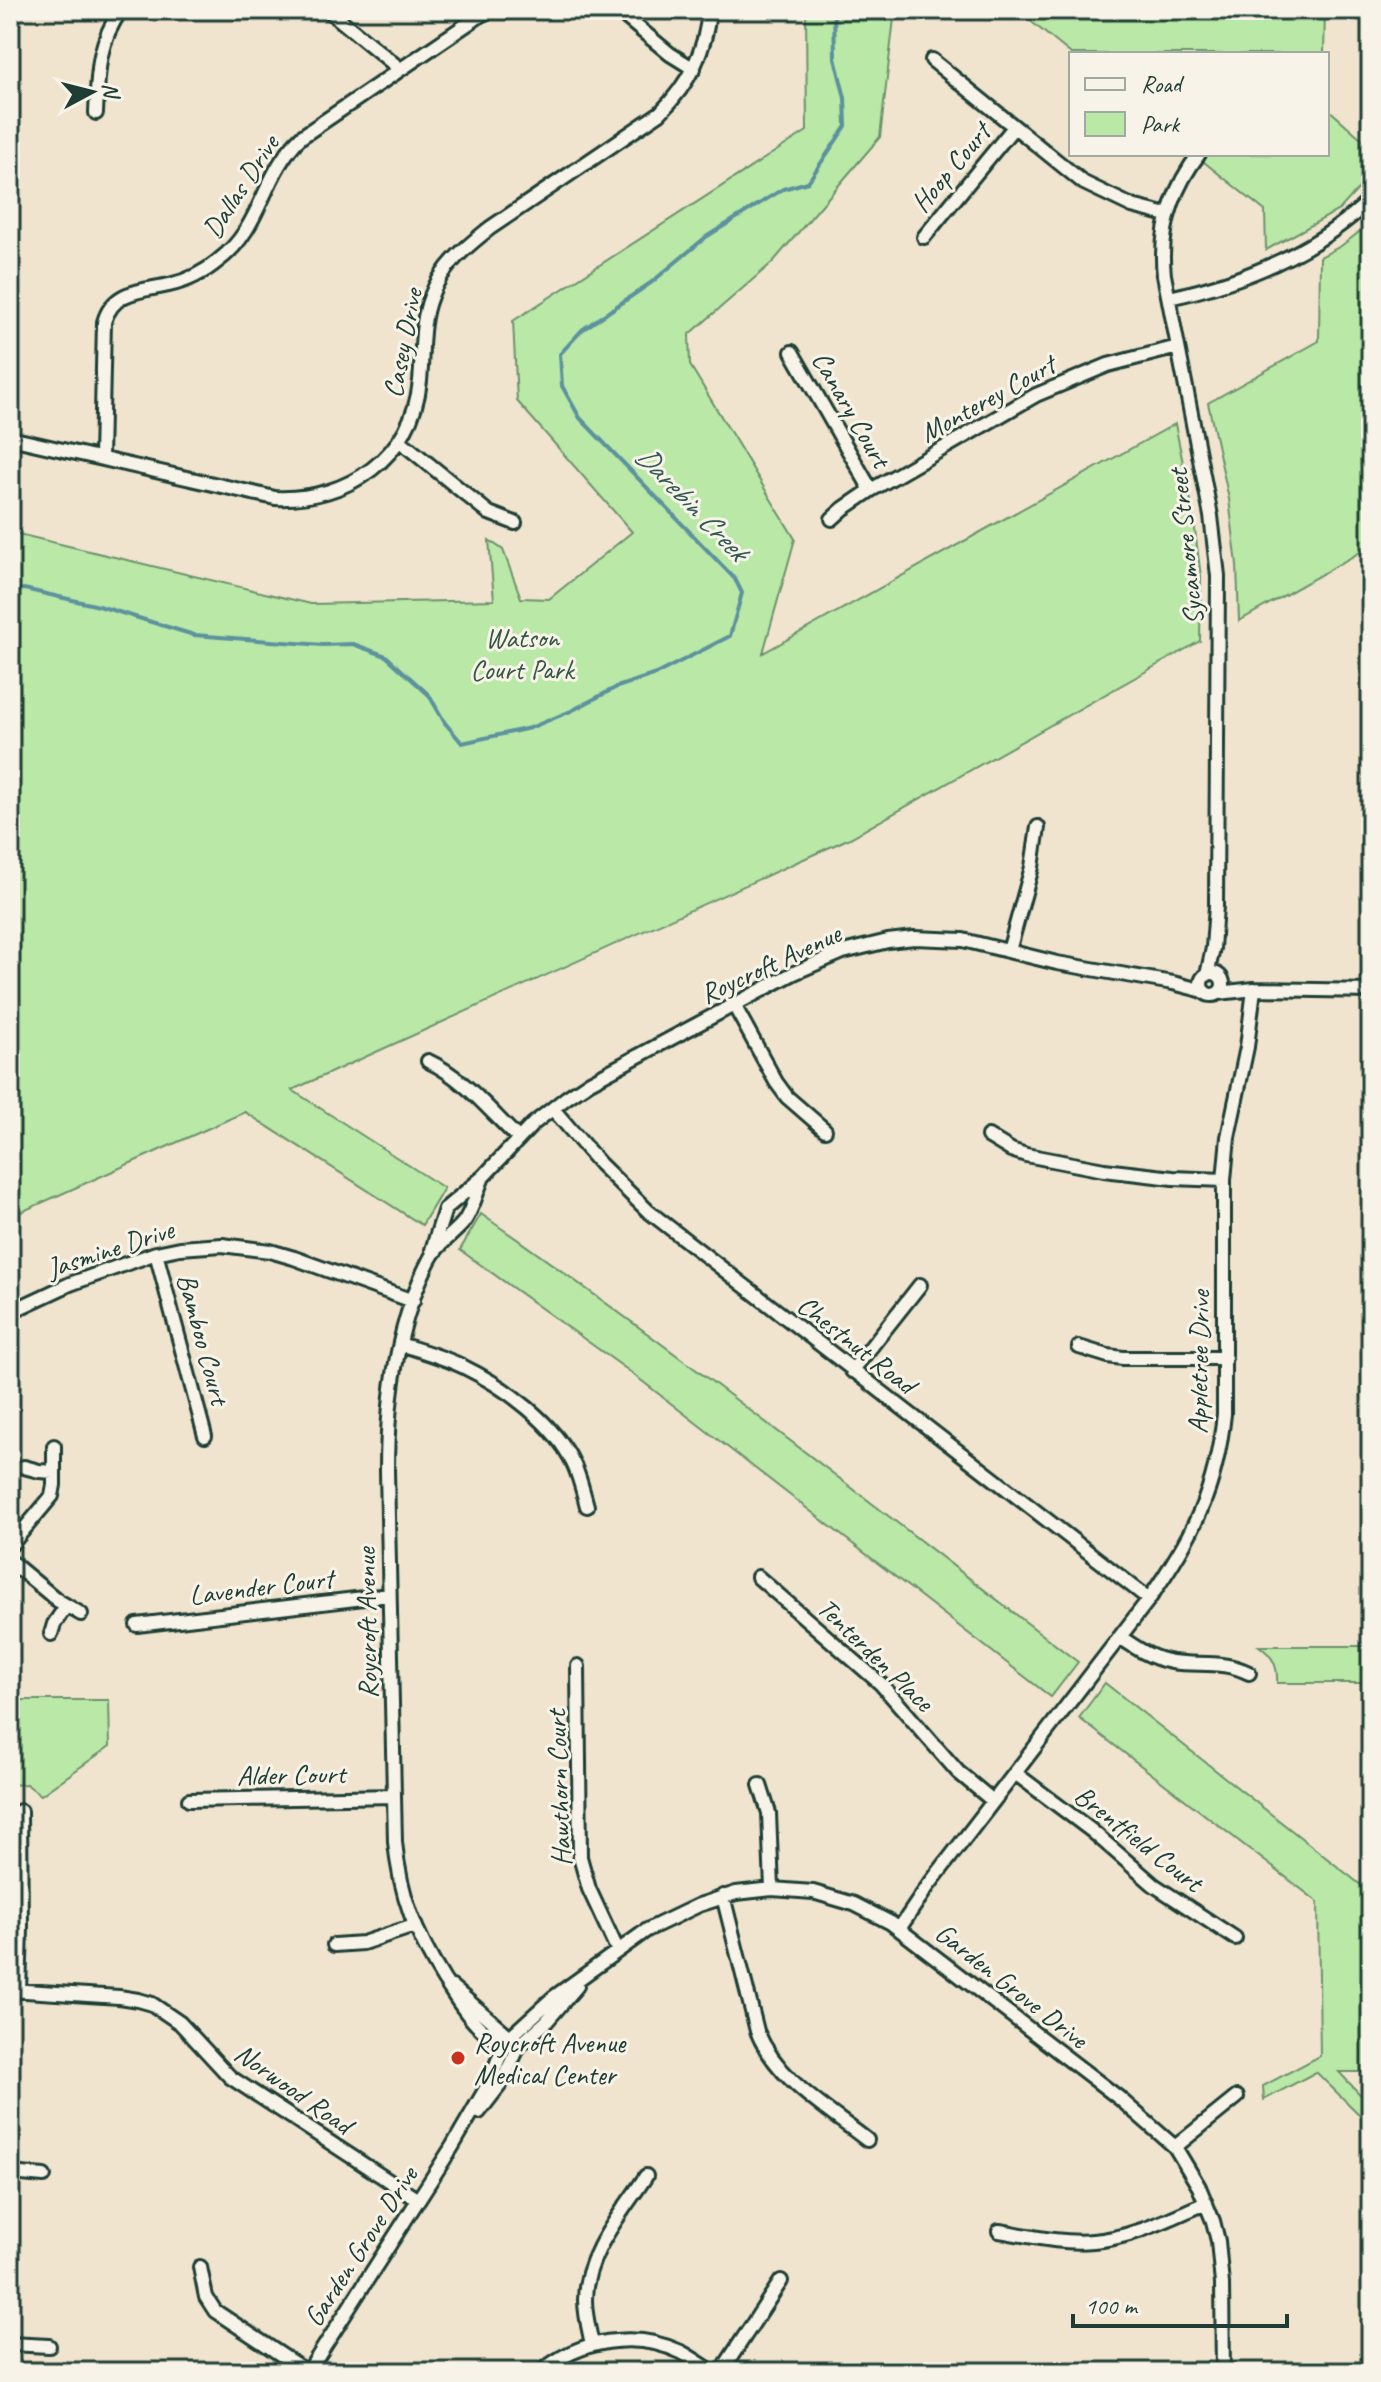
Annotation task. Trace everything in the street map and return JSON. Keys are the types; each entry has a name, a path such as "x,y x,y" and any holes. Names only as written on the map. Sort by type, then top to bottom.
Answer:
{"street":[{"path":"96,113 100,55 105,36 121,10"},
{"path":"328,10 400,69"},
{"name":"Dallas Drive","path":"101,458 104,322 114,302 135,291 186,280 218,261 247,229 268,183 290,148 315,126 488,10"},
{"path":"617,10 670,54 694,69"},
{"name":"Casey Drive","path":"10,438 259,495 290,499 324,494 351,484 377,466 399,440 412,416 418,397 422,335 429,298 450,262 490,228 660,113 694,69 706,33 709,10"},
{"path":"932,60 1084,183 1132,206 1167,215"},
{"name":"Hoop Court","path":"924,237 1014,127"},
{"name":"Sycamore Street","path":"1198,156 1177,189 1167,215 1163,251 1164,275 1211,516 1218,576 1216,906 1212,976"},
{"path":"1169,298 1230,282 1279,261 1342,225 1371,199"},
{"name":"Monterey Court","path":"832,519 871,490 1036,395 1108,365 1178,347"},
{"name":"Canary Court","path":"792,352 871,490"},
{"path":"399,440 489,513 515,523"},
{"path":"1009,951 1032,867 1038,827"},
{"name":"Roycroft Avenue","path":"512,2042 446,1982 414,1926 397,1863 387,1439 391,1388 400,1344 445,1209 483,1177 518,1138 590,1082 819,961 843,952 914,938 963,940 1069,965 1204,991"},
{"path":"1212,976 1254,989"},
{"path":"1212,976 1201,985 1209,995 1254,989 1371,991"},
{"path":"1212,976 1223,984 1219,993"},
{"name":"Roycroft Avenue","path":"1173,983 1212,976"},
{"name":"Appletree Drive","path":"895,1926 1149,1599 1179,1555 1208,1494 1221,1443 1224,1414 1224,1180 1228,1137 1247,1047 1254,989"},
{"path":"734,1005 782,1090 825,1130"},
{"path":"428,1061 457,1079 518,1138"},
{"name":"Chestnut Road","path":"553,1109 600,1164 648,1211 1149,1599"},
{"path":"988,1136 1026,1155 1104,1170 1224,1180"},
{"name":"Roycroft Avenue","path":"431,1258 467,1216 483,1177"},
{"name":"Jasmine Drive","path":"10,1312 70,1284 156,1253 222,1245 270,1251 413,1301"},
{"name":"Bamboo Court","path":"156,1253 205,1436"},
{"path":"852,1371 920,1285"},
{"path":"400,1344 463,1366 533,1413 551,1429 574,1464 587,1506"},
{"path":"1079,1347 1123,1358 1225,1358"},
{"path":"10,1546 52,1496 54,1446"},
{"path":"24,1467 54,1472"},
{"path":"10,1561 66,1606 81,1614"},
{"name":"Tenterden Place","path":"758,1577 881,1684 958,1772 993,1801"},
{"name":"Lavender Court","path":"137,1625 389,1595"},
{"path":"51,1634 66,1606"},
{"path":"1120,1637 1160,1659 1223,1664 1249,1673"},
{"name":"Hawthorn Court","path":"578,1666 580,1857 589,1889 617,1949"},
{"name":"Brentfield Court","path":"1015,1773 1092,1831 1154,1885 1235,1938"},
{"path":"760,1785 769,1813 772,1889"},
{"name":"Alder Court","path":"189,1800 394,1796"},
{"path":"15,1991 21,1929 20,1811"},
{"name":"Garden Grove Drive","path":"307,2372 452,2147 512,2042 554,1997 617,1949 676,1914 723,1896 772,1889 794,1889 833,1897 854,1904 895,1926 1119,2098 1175,2147 1189,2169 1213,2221 1221,2261 1223,2372"},
{"path":"723,1896 763,2046 786,2076 867,2140"},
{"path":"334,1945 363,1943 414,1926"},
{"name":"Norwood Road","path":"15,1991 119,1997 152,2004 180,2023 230,2077 418,2200"},
{"path":"1175,2147 1237,2097"},
{"path":"10,2173 44,2176"},
{"path":"592,2344 585,2301 589,2271 603,2243 646,2176"},
{"path":"999,2231 1072,2241 1107,2240 1142,2230 1206,2203"},
{"path":"200,2267 206,2297 215,2311 307,2372"},
{"path":"721,2372 781,2281"},
{"path":"541,2372 562,2356 592,2344 616,2341 648,2342 679,2352 713,2372"},
{"path":"10,2344 49,2346"}],"green space":[{"name":"Watson Court Park","path":"806,10 895,10 880,137 773,262 689,335 690,365 795,539 763,653 1175,424 1192,507 1201,577 1200,641 850,838 292,1090 444,1188 422,1225 245,1112 10,1217 10,532 311,604 494,600 489,540 503,550 521,598 549,599 632,532 517,401 513,321 807,131"},
{"path":"1017,10 1325,10 1324,52 1069,52"},
{"path":"1329,110 1371,147 1371,175 1339,210 1266,250 1265,211 1196,156 1329,156"},
{"path":"1371,223 1371,546 1239,621 1237,565 1229,499 1208,403 1319,341 1320,257 1341,246"},
{"path":"481,1214 708,1378 1078,1662 1051,1697 629,1371 460,1250"},
{"path":"1259,1646 1371,1646 1371,1683 1277,1683 1274,1662"},
{"path":"1105,1683 1371,1893 1371,2072 1339,2072 1371,2106 1371,2126 1316,2072 1264,2100 1263,2086 1320,2056 1318,1902 1079,1718"},
{"path":"10,1700 109,1700 110,1746 41,1795 26,1784 10,1785"}],"waterway":[{"name":"Darebin Creek","path":"10,592 24,589 99,606 194,635 323,645 353,644 386,656 429,695 445,723 462,743 530,728 617,687 656,674 730,636 742,593 735,579 580,418 562,386 560,354 582,330 652,282 706,237 783,189 808,182 846,126 845,98 835,58 834,10"}],"place":[{"name":"Roycroft Avenue Medical Center","path":"458,2058"}]}
